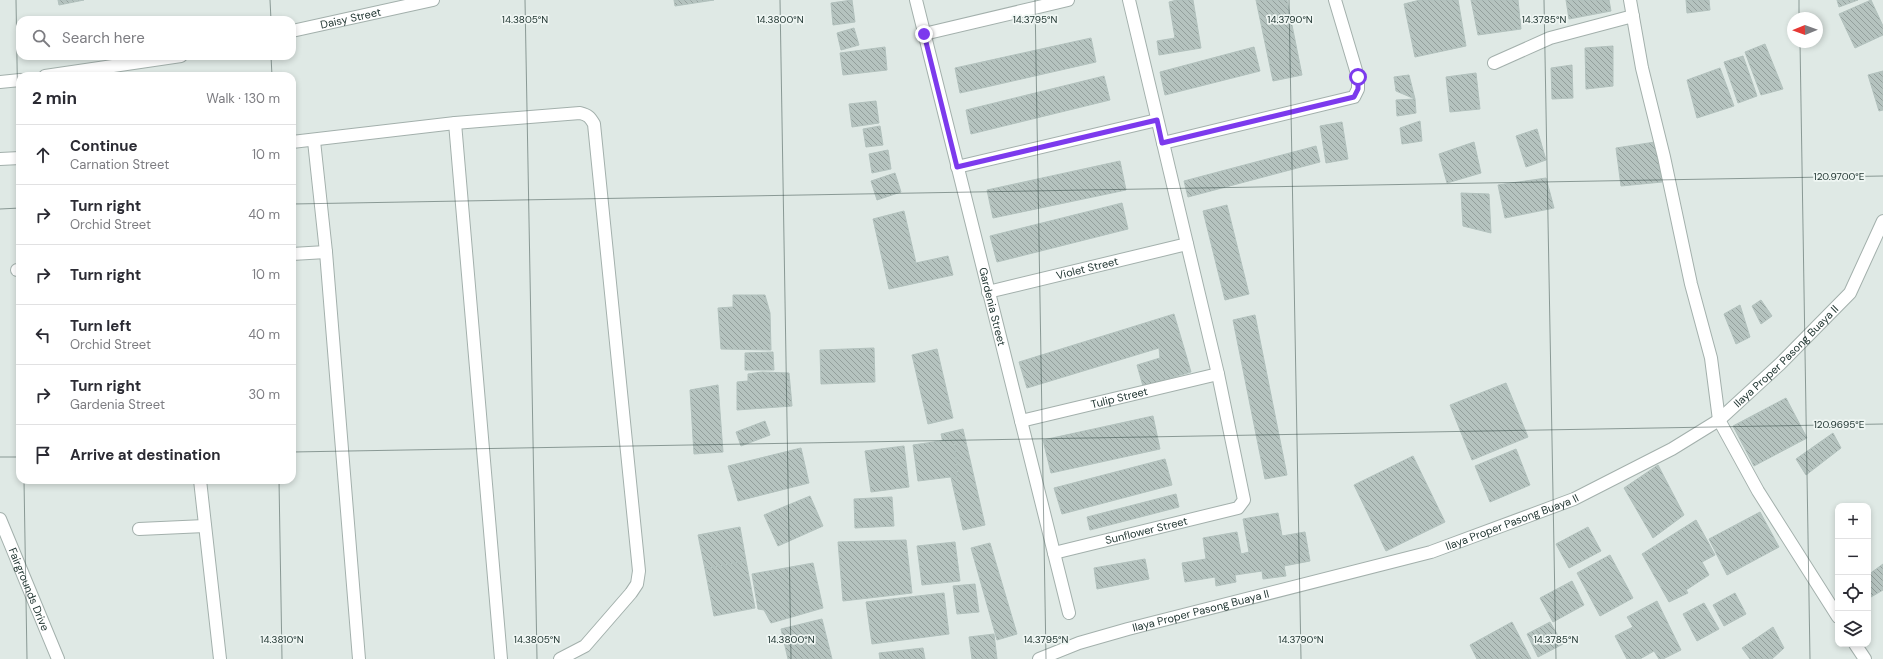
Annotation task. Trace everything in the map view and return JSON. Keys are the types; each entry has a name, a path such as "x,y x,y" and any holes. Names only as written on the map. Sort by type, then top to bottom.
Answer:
{"street":[{"name":"Daisy Street","path":"296,30 433,0"},
{"name":"Gardenia Street","path":"916,0 1069,613"},
{"path":"924,34 1068,0"},
{"path":"1129,0 1218,374"},
{"path":"1162,143 1354,97 1358,89 1358,77 1334,0"},
{"path":"1630,0 1642,68 1664,157 1691,284 1711,358 1719,420 1758,491 1835,612"},
{"path":"1494,63 1550,38 1633,16"},
{"path":"72,72 154,60"},
{"path":"0,82 16,80"},
{"path":"296,142 314,141 455,123 580,113 587,114 594,124 639,571 637,584 585,646 560,659"},
{"path":"957,167 1157,120"},
{"path":"455,123 501,659"},
{"path":"314,141 326,252 359,659"},
{"path":"0,160 16,158"},
{"name":"Ilaya Proper Pasong Buaya II","path":"1039,659 1078,643 1128,628 1430,552 1574,499 1672,449 1719,420 1780,364 1850,293 1883,221"},
{"name":"Violet Street","path":"988,292 1187,244"},
{"path":"296,254 326,252"},
{"name":"Tulip Street","path":"1021,421 1218,374"},
{"name":"Sunflower Street","path":"1054,553 1238,508 1244,500 1242,486 1218,374"},
{"path":"200,484 220,659"},
{"name":"Fairgrounds Drive","path":"0,519 58,659"},
{"path":"139,529 205,526"},
{"path":"1857,647 1865,659"}],"building":[{"path":"58,0 84,0 59,5"},
{"path":"674,0 714,0 675,6"},
{"path":"852,0 855,22 833,25 831,3"},
{"path":"1177,0 1193,0 1201,48 1159,55 1157,41 1175,38 1169,2"},
{"path":"1256,0 1287,0 1302,75 1273,81"},
{"path":"1420,0 1458,0 1466,46 1415,57 1404,4"},
{"path":"1471,0 1518,0 1521,29 1478,35"},
{"path":"1566,0 1609,0 1611,11 1569,19"},
{"path":"1686,0 1709,0 1710,10 1687,13"},
{"path":"1837,0 1858,0 1839,7"},
{"path":"1871,0 1883,26 1883,35 1855,48 1839,14"},
{"path":"854,28 859,45 841,50 837,33"},
{"path":"1091,38 1096,62 960,93 955,68"},
{"path":"1765,44 1783,89 1761,95 1745,52"},
{"path":"1613,46 1613,86 1586,89 1585,48"},
{"path":"885,47 887,70 843,75 840,53"},
{"path":"1254,47 1260,71 1165,95 1160,72"},
{"path":"1743,56 1757,96 1738,103 1724,62"},
{"path":"1572,65 1573,98 1552,99 1551,68"},
{"path":"1720,68 1734,106 1697,118 1687,80"},
{"path":"1883,71 1883,110 1879,111 1868,75"},
{"path":"1476,73 1480,109 1450,112 1446,77"},
{"path":"1409,75 1415,99 1396,91 1394,77"},
{"path":"1104,76 1110,100 971,134 966,110"},
{"path":"1415,99 1416,113 1397,116 1396,100"},
{"path":"876,101 879,123 852,127 849,104"},
{"path":"1420,121 1422,141 1402,144 1400,128"},
{"path":"1342,122 1348,159 1326,163 1320,126"},
{"path":"880,126 883,145 866,147 863,129"},
{"path":"1537,129 1546,160 1526,167 1516,136"},
{"path":"1474,142 1481,173 1447,183 1439,154"},
{"path":"1655,142 1662,182 1621,186 1616,148"},
{"path":"1316,146 1320,162 1188,197 1184,181"},
{"path":"888,150 891,169 872,173 869,154"},
{"path":"1120,161 1126,190 993,218 987,190"},
{"path":"895,173 901,192 877,200 871,181"},
{"path":"1546,178 1554,208 1505,218 1498,185"},
{"path":"1461,193 1489,194 1491,233 1463,226"},
{"path":"1122,203 1128,229 997,262 990,236"},
{"path":"1227,205 1249,294 1225,300 1203,211"},
{"path":"904,211 916,263 948,256 953,275 889,289 873,219"},
{"path":"733,295 765,295 770,313 771,350 721,349 718,308 733,307"},
{"path":"1761,300 1772,316 1761,324 1752,306"},
{"path":"1740,305 1750,337 1736,344 1724,314"},
{"path":"1174,314 1191,372 1143,386 1137,365 1160,358 1159,348 1027,388 1019,362"},
{"path":"1255,315 1287,475 1265,479 1233,320"},
{"path":"874,348 875,382 821,384 820,350"},
{"path":"937,349 953,418 928,424 912,355"},
{"path":"773,352 774,370 745,370 745,353"},
{"path":"762,372 789,373 792,406 737,410 737,382 748,381 748,374"},
{"path":"1506,383 1528,437 1472,460 1450,405"},
{"path":"718,385 723,452 694,454 690,390"},
{"path":"1786,398 1807,438 1754,466 1733,426"},
{"path":"1153,416 1160,449 1051,473 1043,440"},
{"path":"765,421 770,435 741,446 736,432"},
{"path":"963,429 985,525 963,530 941,434"},
{"path":"1833,433 1841,448 1806,475 1796,459"},
{"path":"954,439 958,476 918,481 913,445"},
{"path":"904,446 909,487 871,492 865,451"},
{"path":"801,448 809,483 738,501 728,466"},
{"path":"1516,449 1530,485 1490,502 1475,466"},
{"path":"1413,456 1445,522 1386,551 1354,485"},
{"path":"1165,459 1172,485 1062,514 1054,488"},
{"path":"1658,465 1684,515 1653,538 1624,488"},
{"path":"1176,494 1179,507 1090,530 1087,517"},
{"path":"810,496 823,526 778,546 764,515"},
{"path":"892,497 894,526 855,528 854,499"},
{"path":"1760,512 1779,547 1727,575 1709,539"},
{"path":"1278,513 1282,536 1305,532 1310,561 1284,566 1286,576 1263,579 1262,571 1235,575 1236,582 1216,586 1215,577 1185,582 1182,563 1206,559 1203,538 1237,532 1241,554 1249,552 1243,519"},
{"path":"1696,520 1715,555 1702,562 1709,575 1686,590 1688,593 1669,602 1642,554"},
{"path":"740,527 746,561 705,569 698,535"},
{"path":"1588,527 1601,551 1569,568 1556,544"},
{"path":"906,540 912,593 843,601 838,542"},
{"path":"955,542 960,581 922,585 917,546"},
{"path":"990,543 1017,634 997,640 971,548"},
{"path":"1610,555 1633,598 1600,616 1577,573"},
{"path":"1145,559 1149,579 1097,589 1094,568"},
{"path":"746,561 755,608 714,616 705,569"},
{"path":"813,563 823,608 771,623 764,610 758,609 752,574"},
{"path":"1883,564 1883,590 1871,597 1871,575 1871,573"},
{"path":"1572,581 1584,605 1553,622 1540,598"},
{"path":"975,584 979,612 957,614 953,586"},
{"path":"944,593 949,634 872,644 866,602"},
{"path":"1735,593 1746,614 1724,626 1713,605"},
{"path":"1657,601 1681,650 1663,659 1659,659 1654,651 1640,659 1627,659 1615,636 1633,627 1627,617"},
{"path":"1704,603 1719,629 1697,641 1683,614"},
{"path":"822,619 832,659 788,659 781,629"},
{"path":"1512,622 1531,659 1477,659 1470,645"},
{"path":"1550,622 1563,644 1538,657 1527,634"},
{"path":"1773,627 1784,648 1772,659 1750,659 1742,648"},
{"path":"994,634 997,659 972,659 969,637"},
{"path":"923,648 925,659 880,659 879,653"}],"route":[{"path":"924,34 957,167 1157,120 1162,143 1354,97 1358,89 1358,77"}]}
